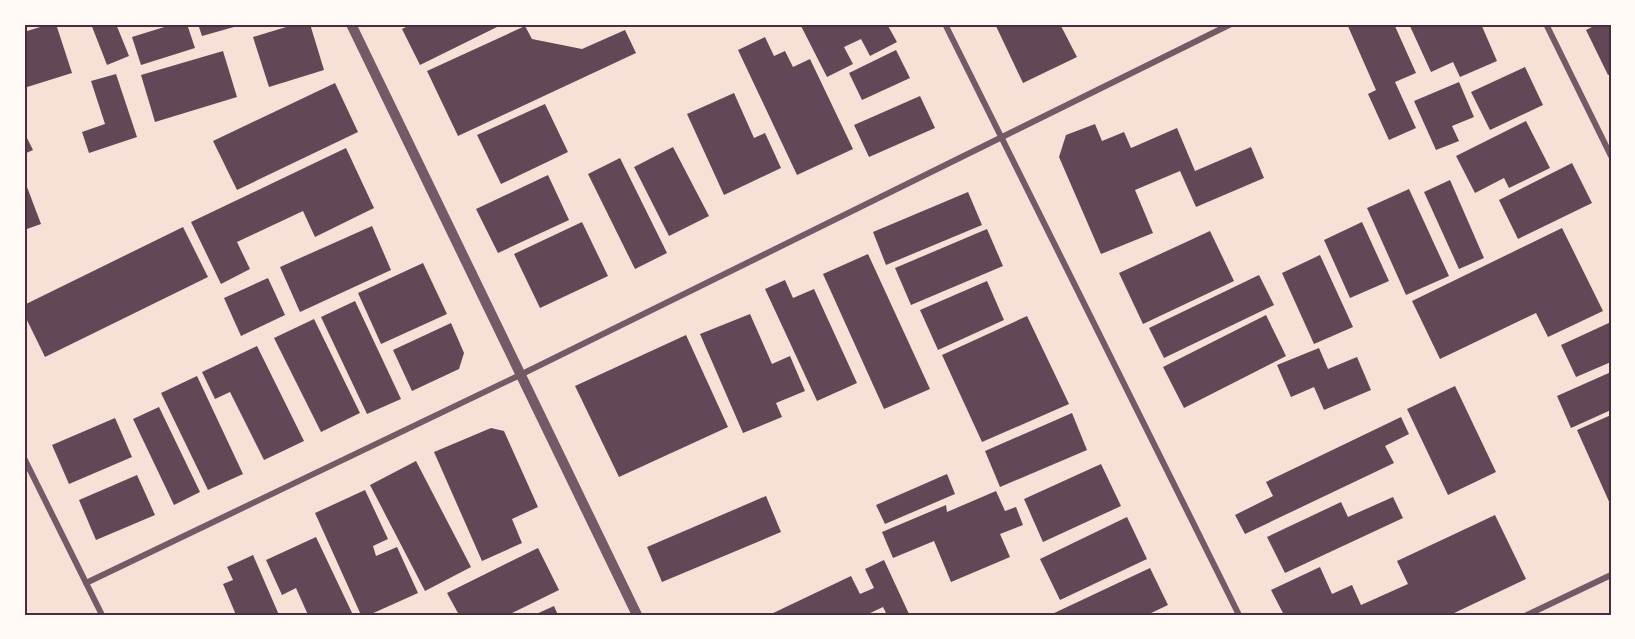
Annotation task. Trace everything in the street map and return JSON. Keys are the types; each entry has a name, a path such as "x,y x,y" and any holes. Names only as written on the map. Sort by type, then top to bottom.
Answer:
{"street":[{"path":"351,24 637,615"},
{"path":"945,24 1239,615"},
{"path":"86,583 520,375 1231,24"},
{"path":"1546,24 1611,156"},
{"path":"24,458 102,615"},
{"path":"1527,615 1611,575"}],"building":[{"path":"56,24 72,73 24,88 24,32"},
{"path":"91,24 116,24 129,56 107,65"},
{"path":"174,24 187,24 195,48 141,65 132,37"},
{"path":"198,24 241,24 241,25 202,36"},
{"path":"296,24 310,24 324,70 269,87 253,37"},
{"path":"412,24 495,24 497,27 420,65 402,29"},
{"path":"800,24 887,24 897,42 870,56 861,39 844,47 853,64 827,77"},
{"path":"995,24 1065,24 1061,26 1077,57 1023,83"},
{"path":"1347,24 1394,24 1416,73 1395,82 1416,128 1389,140 1368,94 1376,90"},
{"path":"1409,24 1481,24 1497,61 1460,77 1453,62 1431,72"},
{"path":"1598,24 1611,24 1611,74 1608,75 1586,30"},
{"path":"525,26 532,39 582,49 625,30 636,53 458,136 427,71"},
{"path":"765,37 774,56 785,51 793,67 810,59 853,149 797,175 738,50"},
{"path":"896,50 910,78 862,100 849,73"},
{"path":"223,51 237,97 155,122 141,75"},
{"path":"1525,67 1543,105 1490,130 1471,92"},
{"path":"116,74 137,137 89,153 82,132 105,124 91,81"},
{"path":"1459,82 1474,117 1452,126 1459,141 1436,150 1414,101"},
{"path":"335,83 358,132 237,190 213,141"},
{"path":"734,93 754,138 765,133 781,168 724,195 687,114"},
{"path":"920,96 935,128 869,157 854,125"},
{"path":"545,104 568,152 501,184 477,135"},
{"path":"1526,121 1550,168 1509,188 1504,178 1475,193 1456,156"},
{"path":"1095,124 1102,141 1124,132 1131,148 1177,128 1195,171 1251,147 1264,178 1196,207 1180,171 1135,190 1153,233 1101,254 1059,157 1066,135"},
{"path":"24,132 33,150 24,154"},
{"path":"673,147 709,216 669,236 634,167"},
{"path":"346,148 374,208 315,237 303,211 237,242 250,269 221,284 191,222"},
{"path":"620,158 667,253 635,269 588,174"},
{"path":"1572,163 1592,203 1518,239 1499,200"},
{"path":"548,175 569,220 498,253 476,209"},
{"path":"24,179 41,224 24,230"},
{"path":"1450,180 1484,258 1459,269 1424,192"},
{"path":"1409,189 1449,276 1406,295 1367,208"},
{"path":"968,192 982,225 886,265 873,232"},
{"path":"582,222 608,276 540,308 514,254"},
{"path":"1362,222 1389,281 1350,298 1324,240"},
{"path":"372,226 391,270 300,312 280,267"},
{"path":"183,227 208,277 45,357 24,314 24,305"},
{"path":"1562,228 1603,311 1548,337 1536,313 1440,359 1412,301"},
{"path":"987,229 1003,266 911,305 895,268"},
{"path":"1210,231 1234,281 1143,324 1119,273"},
{"path":"868,254 930,389 884,409 823,274"},
{"path":"1320,255 1353,327 1314,344 1282,273"},
{"path":"423,263 447,314 381,344 358,293"},
{"path":"1259,275 1274,305 1164,358 1149,328"},
{"path":"268,278 285,315 241,336 224,298"},
{"path":"785,280 793,298 814,289 857,383 817,401 765,289"},
{"path":"987,281 1004,320 938,350 920,310"},
{"path":"355,301 401,399 367,414 321,317"},
{"path":"750,314 772,364 790,356 805,391 776,403 782,417 743,433 700,334"},
{"path":"1266,315 1286,356 1184,408 1163,367"},
{"path":"1027,316 1069,404 982,442 942,355"},
{"path":"314,319 360,413 321,432 274,338"},
{"path":"1611,322 1611,362 1576,377 1561,345"},
{"path":"451,323 464,353 459,369 412,391 393,350"},
{"path":"686,335 728,427 619,477 575,386"},
{"path":"257,346 304,441 264,460 230,392 215,399 202,372"},
{"path":"1319,348 1328,369 1357,357 1371,390 1324,410 1314,387 1291,397 1277,365"},
{"path":"1611,372 1611,410 1571,428 1557,396"},
{"path":"197,376 243,474 208,490 161,393"},
{"path":"1455,386 1496,472 1448,495 1407,409"},
{"path":"159,407 200,492 174,505 133,419"},
{"path":"1072,413 1087,450 1000,487 985,451"},
{"path":"1611,415 1611,506 1577,430"},
{"path":"1401,417 1409,434 1385,446 1394,463 1245,534 1235,515 1273,496 1266,482"},
{"path":"115,418 132,457 69,484 52,445"},
{"path":"491,428 504,431 538,507 512,519 522,543 482,561 434,452"},
{"path":"416,461 471,567 425,591 370,485"},
{"path":"1101,464 1121,506 1043,542 1024,499"},
{"path":"947,474 955,494 885,524 876,505"},
{"path":"137,475 155,515 96,540 79,500"},
{"path":"365,490 388,539 373,546 376,556 397,547 418,593 369,615 361,615 315,513"},
{"path":"996,491 1005,511 1016,507 1023,525 1000,534 1010,557 951,582 934,541 893,558 882,532 946,505 947,512"},
{"path":"766,496 781,532 662,582 647,547"},
{"path":"1393,497 1403,518 1285,573 1267,537 1341,502 1348,517"},
{"path":"1495,515 1526,579 1450,615 1284,615 1271,590 1320,567 1332,594 1352,585 1361,605 1408,584 1397,561"},
{"path":"1127,517 1147,559 1060,600 1040,559"},
{"path":"316,537 353,615 308,615 296,588 282,595 266,560"},
{"path":"538,548 559,590 508,615 459,615 447,593"},
{"path":"253,555 279,615 236,615 223,584 233,580 227,567"},
{"path":"884,560 909,614 887,615 883,607 866,615 769,615 851,576 860,594 874,588 865,569"},
{"path":"1150,568 1168,605 1147,615 1050,615"},
{"path":"554,606 558,615 534,615"}]}
